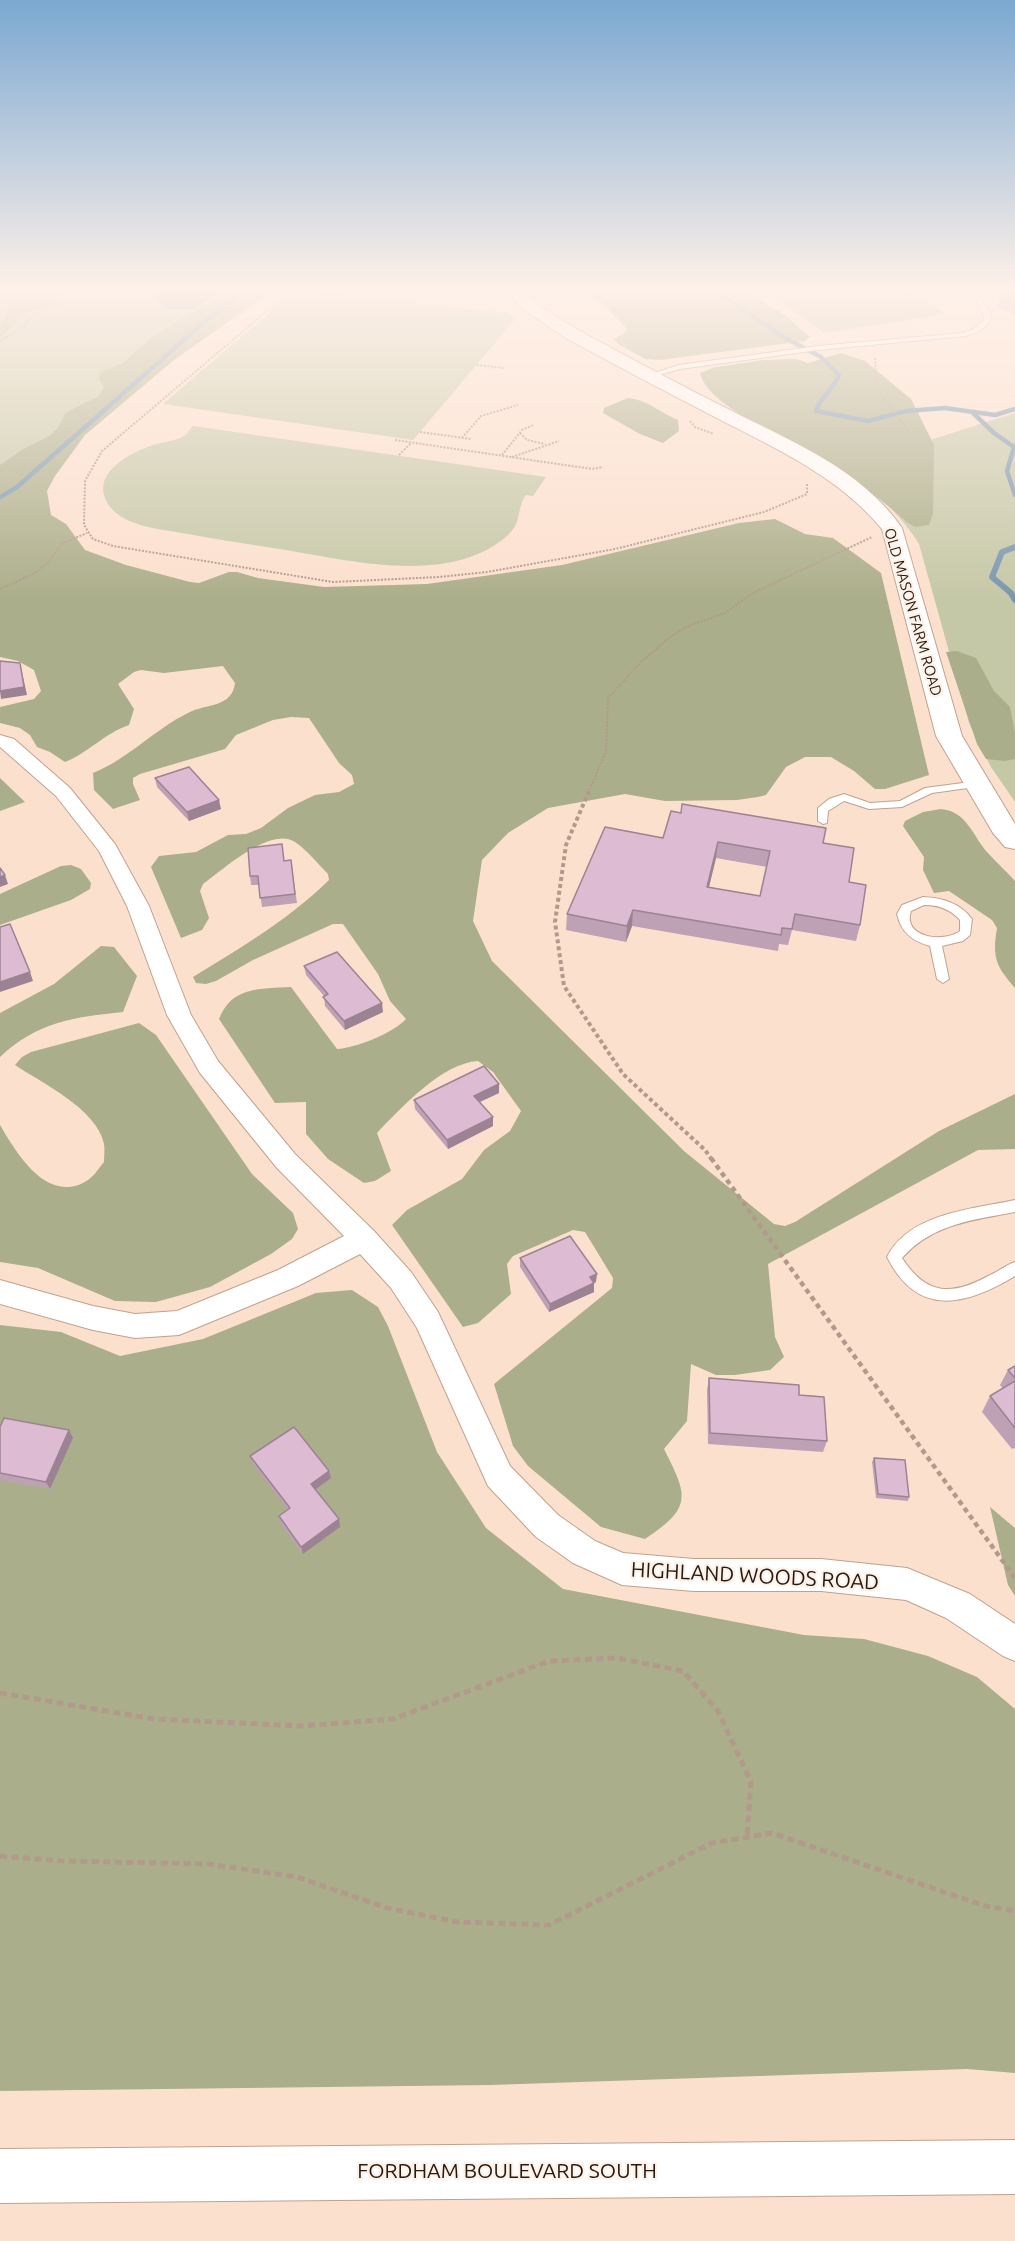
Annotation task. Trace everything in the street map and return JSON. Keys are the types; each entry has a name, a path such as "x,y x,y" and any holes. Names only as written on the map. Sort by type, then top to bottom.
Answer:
{"main road":[{"name":"OLD MASON FARM ROAD","path":"678,392 823,468 864,498 892,528 949,736 1003,827 1015,841"},
{"name":"FORDHAM BOULEVARD SOUTH","path":"0,2176 1015,2167"}],"street":[{"name":"HIGHLAND WOODS ROAD","path":"0,741 7,743 63,792 108,849 138,906 179,1015 209,1067 286,1161 364,1239 401,1280 428,1321 499,1476 547,1526 584,1552 622,1569 694,1575 821,1575 907,1584 958,1606 1015,1644"},
{"path":"0,1292 93,1318 135,1326 179,1323 288,1278 364,1239"}],"lane":[{"path":"822,821 822,810 832,801 844,797 869,806 902,804 929,790 978,784"},
{"path":"923,901 934,901 954,907 961,913 968,926 962,937 954,941 935,942 924,940 907,928 903,914 906,908 923,901"},
{"path":"935,942 944,979"},
{"path":"1015,1206 942,1221 929,1226 904,1243 894,1257 910,1282 926,1292 947,1298 985,1287 1015,1268"}],"path":[{"path":"172,392 102,451 85,481 84,525 87,533 100,543 305,579 368,582 439,577 547,562 691,531 788,504 807,494 809,486 804,481"},
{"path":"880,392 910,433"},
{"path":"462,438 481,416 518,405"},
{"path":"501,456 520,433 533,425"},
{"path":"420,432 471,440"},
{"path":"520,433 527,440 549,444"},
{"path":"447,448 457,438"},
{"path":"395,440 592,469 603,467"},
{"path":"512,457 559,441"},
{"path":"399,455 411,442"},
{"path":"503,444 510,445"},
{"path":"892,528 751,594 736,609 680,630 662,643 608,698 606,752 566,845 555,922 564,986 623,1074 705,1150 1015,1578"},
{"path":"0,589 33,574 49,562 62,544 87,533"},
{"path":"0,1693 154,1719 303,1726 393,1719 549,1661 617,1658 628,1660 683,1671 718,1712 751,1782 747,1837"},
{"path":"0,1856 62,1861 209,1864 297,1877 387,1908 457,1923 549,1925 712,1843 772,1833 985,1906 1015,1911"}],"green space":[{"path":"0,392 121,392 70,430 0,595"},
{"path":"101,392 137,392 85,435 55,476 47,491 51,515 66,524 85,550 126,565 190,582 199,583 229,572 237,572 258,578 324,587 427,584 562,565 739,523 775,519 805,534 833,538 881,573 929,775 885,789 875,789 854,771 831,757 805,757 786,767 766,795 758,797 737,800 665,801 625,794 548,808 508,833 482,860 473,921 492,961 684,1151 774,1224 785,1226 795,1222 939,1131 1015,1094 1015,1149 978,1150 768,1264 775,1337 784,1357 770,1370 735,1375 716,1375 691,1364 687,1421 664,1449 678,1478 682,1499 679,1509 672,1518 645,1539 601,1527 528,1466 513,1446 494,1384 612,1288 613,1278 585,1232 573,1230 513,1256 507,1264 511,1294 478,1323 463,1327 392,1225 407,1210 462,1179 484,1150 510,1131 521,1111 493,1072 478,1061 464,1064 450,1070 423,1088 377,1133 391,1171 375,1181 364,1183 328,1159 306,1134 306,1102 275,1103 219,1019 231,1000 248,991 291,987 337,1049 374,1039 400,1024 406,1019 390,1001 378,974 343,924 333,924 253,960 216,981 206,984 196,983 193,977 247,944 298,908 329,880 328,874 295,842 285,839 273,840 260,845 234,860 203,884 200,891 209,918 202,930 181,938 151,867 159,856 196,852 228,835 246,834 261,828 288,808 315,795 339,792 354,784 352,775 339,763 309,718 291,717 273,720 236,735 225,749 140,774 133,778 133,784 140,800 113,809 94,790 93,773 118,760 188,713 218,704 229,697 235,683 223,666 164,673 141,670 134,672 118,684 134,709 129,725 65,762 37,747 30,735 20,728 0,723 0,707 34,699 41,691 34,670 18,661 0,657 0,465 54,432 65,413 99,396"},
{"path":"177,392 454,392 413,440 163,404"},
{"path":"712,392 902,392 911,399 934,445 933,514 929,525 915,527 908,523 831,464 757,424 720,400"},
{"path":"628,398 648,404 678,420 679,431 663,443 640,434 603,413 604,408"},
{"path":"1015,413 1015,802 991,767 969,723 919,544 894,512 842,468"},
{"path":"193,426 546,477 533,496 526,495 516,525 508,535 485,551 459,560 431,565 370,564 210,538 147,527 115,512 105,498 103,488 110,471 135,452 184,436"},
{"path":"957,651 976,658 994,691 1010,707 1015,733 1015,759 1005,761 986,759 977,744 946,652"},
{"path":"0,778 25,802 0,811"},
{"path":"941,809 957,814 969,826 988,853 1015,881 1015,988 1003,974 997,961 995,947 997,928 992,920 949,891 934,893 923,870 924,857 903,826 905,821 923,812"},
{"path":"71,865 81,869 91,883 90,889 71,900 0,925 0,894 61,866"},
{"path":"101,946 114,947 137,976 123,1012 88,1016 57,1023 28,1036 0,1057 0,1013 54,984"},
{"path":"139,1023 156,1035 252,1174 293,1213 298,1229 292,1239 271,1254 210,1287 156,1302 115,1301 38,1268 0,1262 0,1125 25,1162 47,1182 60,1186 73,1186 88,1180 104,1162 104,1144 91,1119 67,1098 15,1065 31,1052"},
{"path":"352,1290 378,1307 388,1326 437,1452 486,1528 563,1589 804,1635 864,1639 928,1656 977,1677 1015,1709 1015,2073 967,2069 491,2085 0,2091 0,1325 61,1332 120,1356 203,1339 316,1293"},
{"path":"990,1507 1015,1528 1015,1596 1008,1585"}],"building":[{"path":"0,661 20,663 24,687 0,691"},
{"path":"189,767 219,800 187,812 155,778"},
{"path":"682,804 826,828 823,843 854,848 849,882 866,885 860,925 795,914 792,929 782,928 781,935 633,910 627,926 567,914 605,827 663,838 671,811 681,813","holes":["718,842 770,851 760,896 707,887"]},
{"path":"282,844 284,861 291,860 295,894 260,898 258,876 250,876 248,848"},
{"path":"10,924 30,972 0,982 0,927"},
{"path":"337,952 382,1003 344,1021 323,997 328,994 304,966"},
{"path":"484,1066 499,1084 474,1096 493,1117 447,1140 414,1100"},
{"path":"570,1236 597,1274 590,1277 594,1283 550,1304 520,1258"},
{"path":"1015,1366 1015,1378 1008,1370"},
{"path":"709,1378 799,1385 799,1395 824,1397 827,1441 710,1433"},
{"path":"1015,1381 1015,1428 990,1396"},
{"path":"4,1418 69,1430 46,1482 0,1473 0,1427"},
{"path":"294,1427 329,1471 311,1484 339,1519 301,1547 279,1516 290,1508 250,1456"},
{"path":"874,1458 905,1460 909,1497 878,1494"}],"waterway":[{"path":"0,497 17,487 125,392"},
{"path":"828,392 816,411 868,421 906,411 945,408 995,415 1015,409"},
{"path":"973,413 994,433 1014,447 1007,471 1015,495"},
{"path":"1015,547 1002,552 992,577 1011,593 1015,600"}]}
